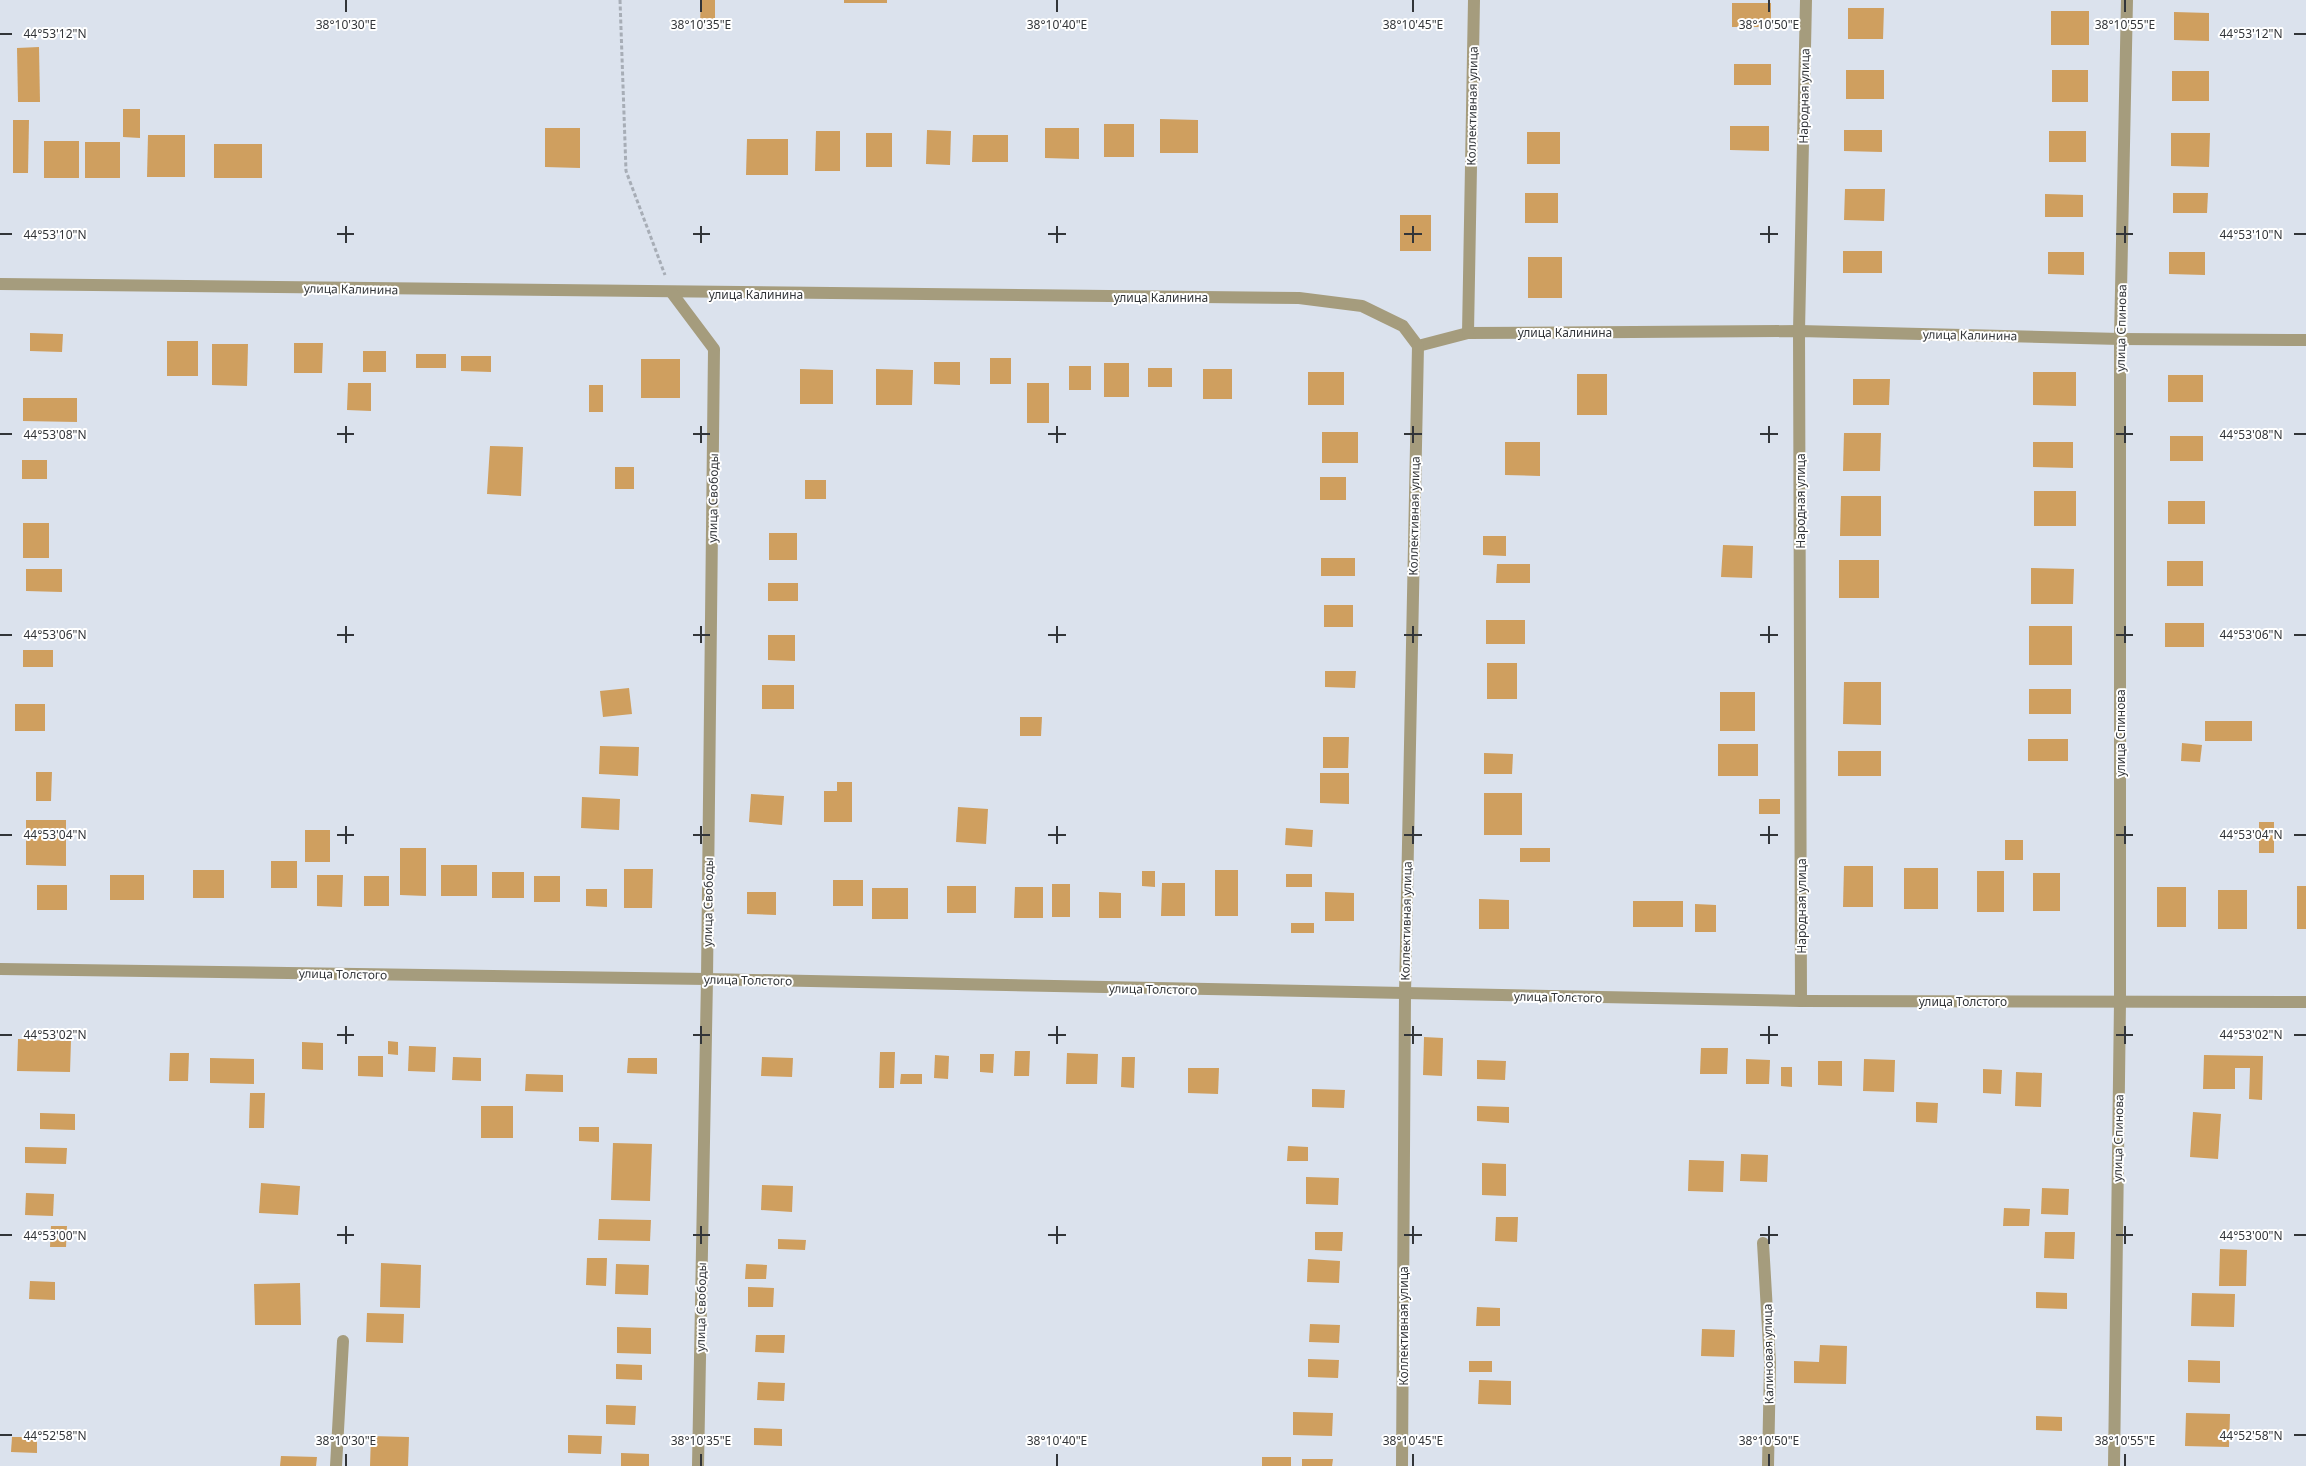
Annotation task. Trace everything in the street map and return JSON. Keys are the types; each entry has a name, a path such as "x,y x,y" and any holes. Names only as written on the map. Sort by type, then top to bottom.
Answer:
{"street":[{"name":"Коллективная улица","path":"1468,333 1474,0"},
{"name":"Народная улица","path":"1801,1001 1799,331 1806,0"},
{"name":"улица Спинова","path":"2114,1466 2120,1002 2120,339 2127,0"},
{"name":"улица Калинина","path":"0,284 672,293 1299,298 1362,306 1403,326 1418,346 1468,333 1799,331 2120,339 2306,340"},
{"name":"улица Свободы","path":"672,293 714,349 707,979 698,1466"},
{"name":"Коллективная улица","path":"1402,1466 1405,994 1418,346"},
{"name":"улица Толстого","path":"0,969 707,979 1801,1001 2306,1002"},
{"name":"Калиновая улица","path":"1763,1242 1770,1363 1768,1466"},
{"path":"336,1466 342,1340"}],"path":[{"path":"620,0 626,171 672,293"}],"building":[{"path":"701,0 715,0 715,22 700,22"},
{"path":"844,0 887,0 887,3 844,3"},
{"path":"1732,3 1771,3 1771,27 1732,27"},
{"path":"1848,8 1884,8 1883,39 1848,39"},
{"path":"2051,11 2089,11 2089,45 2051,45"},
{"path":"2174,12 2209,13 2209,41 2174,40"},
{"path":"39,47 40,102 18,102 17,48"},
{"path":"1734,64 1771,64 1771,85 1734,85"},
{"path":"1846,70 1884,70 1884,99 1846,99"},
{"path":"2052,70 2088,70 2088,102 2052,102"},
{"path":"2172,71 2209,71 2209,101 2172,101"},
{"path":"123,109 140,109 140,138 123,137"},
{"path":"1160,119 1198,120 1198,153 1160,153"},
{"path":"13,120 29,120 28,173 13,173"},
{"path":"1104,124 1134,124 1134,157 1104,157"},
{"path":"1730,126 1769,126 1769,151 1730,150"},
{"path":"545,128 580,128 580,168 545,167"},
{"path":"1045,128 1079,128 1079,159 1045,158"},
{"path":"927,130 951,131 950,165 926,164"},
{"path":"1844,130 1882,130 1882,152 1844,151"},
{"path":"816,131 840,131 840,171 815,171"},
{"path":"2049,131 2086,131 2086,162 2049,162"},
{"path":"1527,132 1560,132 1560,164 1527,164"},
{"path":"866,133 892,133 892,167 866,167"},
{"path":"2171,133 2210,133 2209,167 2171,166"},
{"path":"148,135 185,135 185,177 147,177"},
{"path":"973,135 1008,135 1008,162 972,162"},
{"path":"747,139 788,139 788,175 746,175"},
{"path":"44,141 79,141 79,178 44,178"},
{"path":"85,142 120,142 120,178 85,178"},
{"path":"214,144 262,144 262,178 214,178"},
{"path":"1845,189 1885,189 1884,221 1844,220"},
{"path":"1525,193 1558,193 1558,223 1525,223"},
{"path":"2173,193 2208,193 2207,213 2173,213"},
{"path":"2045,194 2083,195 2083,217 2045,217"},
{"path":"1400,215 1431,215 1431,251 1400,251"},
{"path":"1843,251 1882,251 1882,273 1843,273"},
{"path":"2048,252 2084,252 2084,275 2048,274"},
{"path":"2169,252 2205,252 2205,275 2169,274"},
{"path":"1528,257 1562,257 1562,298 1528,298"},
{"path":"30,333 63,334 62,352 30,351"},
{"path":"167,341 198,341 198,376 167,376"},
{"path":"294,343 323,343 322,373 294,373"},
{"path":"212,344 248,344 247,386 212,385"},
{"path":"363,351 386,351 386,372 363,372"},
{"path":"416,354 446,354 446,368 416,368"},
{"path":"461,356 491,356 491,372 461,371"},
{"path":"990,358 1011,358 1011,384 990,384"},
{"path":"641,359 680,359 680,398 641,398"},
{"path":"934,362 960,362 960,385 934,384"},
{"path":"1104,363 1129,363 1129,397 1104,397"},
{"path":"1069,366 1091,366 1091,390 1069,390"},
{"path":"1148,368 1172,368 1172,387 1148,387"},
{"path":"800,369 833,370 833,404 800,404"},
{"path":"876,369 913,370 912,405 876,405"},
{"path":"1203,369 1232,369 1232,399 1203,399"},
{"path":"1308,372 1344,372 1344,405 1308,405"},
{"path":"2033,372 2076,372 2076,406 2033,405"},
{"path":"1577,374 1607,374 1607,415 1577,415"},
{"path":"2168,375 2203,375 2203,402 2168,402"},
{"path":"1853,379 1890,379 1889,405 1853,405"},
{"path":"348,383 371,383 371,411 347,410"},
{"path":"1027,383 1049,383 1049,423 1027,423"},
{"path":"589,385 603,385 603,412 589,412"},
{"path":"23,398 77,398 77,422 23,421"},
{"path":"1322,432 1358,432 1358,463 1322,463"},
{"path":"1844,433 1881,433 1880,471 1843,471"},
{"path":"2170,436 2203,436 2203,461 2170,461"},
{"path":"1505,442 1540,442 1540,476 1505,475"},
{"path":"2033,442 2073,442 2073,468 2033,467"},
{"path":"490,446 523,447 521,496 487,494"},
{"path":"22,460 47,460 47,479 22,479"},
{"path":"615,467 634,467 634,489 615,489"},
{"path":"1320,477 1346,477 1346,500 1320,500"},
{"path":"805,480 826,480 826,499 805,499"},
{"path":"2034,491 2076,491 2076,526 2034,526"},
{"path":"1841,496 1881,496 1881,536 1840,536"},
{"path":"2168,501 2205,501 2205,524 2168,524"},
{"path":"23,523 49,523 49,558 23,558"},
{"path":"769,533 797,533 797,560 769,560"},
{"path":"1483,536 1506,536 1506,556 1483,555"},
{"path":"1723,545 1753,546 1752,578 1721,577"},
{"path":"1321,558 1355,558 1355,576 1321,576"},
{"path":"1839,560 1879,560 1879,598 1839,598"},
{"path":"2167,561 2203,561 2203,586 2167,586"},
{"path":"1497,564 1530,564 1530,583 1496,583"},
{"path":"2031,568 2074,569 2073,604 2031,604"},
{"path":"26,569 62,569 62,592 26,591"},
{"path":"768,583 798,583 798,601 768,601"},
{"path":"1324,605 1353,605 1353,627 1324,627"},
{"path":"1486,620 1525,620 1525,644 1486,644"},
{"path":"2165,623 2204,623 2204,647 2165,647"},
{"path":"2029,626 2072,626 2072,665 2029,665"},
{"path":"768,635 795,635 795,661 768,660"},
{"path":"23,650 53,650 53,667 23,667"},
{"path":"1487,663 1517,663 1517,699 1487,699"},
{"path":"1325,671 1356,671 1355,688 1325,687"},
{"path":"1844,682 1881,682 1881,725 1843,724"},
{"path":"762,685 794,685 794,709 762,709"},
{"path":"629,688 632,714 603,717 600,691"},
{"path":"2029,689 2071,689 2071,714 2029,714"},
{"path":"1720,692 1755,692 1755,731 1720,731"},
{"path":"15,704 45,704 45,731 15,731"},
{"path":"1020,717 1042,717 1041,736 1020,736"},
{"path":"2205,721 2252,721 2252,741 2205,741"},
{"path":"1323,737 1349,737 1348,768 1323,768"},
{"path":"2028,739 2068,739 2068,761 2028,761"},
{"path":"2182,743 2202,745 2200,762 2181,761"},
{"path":"1718,744 1758,744 1758,776 1718,776"},
{"path":"600,746 639,747 638,776 599,774"},
{"path":"1838,751 1881,751 1881,776 1838,776"},
{"path":"1484,753 1513,754 1512,774 1484,774"},
{"path":"36,772 52,772 51,801 36,801"},
{"path":"1320,773 1349,773 1349,804 1320,803"},
{"path":"837,782 852,782 852,822 824,822 824,791 837,791"},
{"path":"1484,793 1522,793 1522,835 1484,835"},
{"path":"751,794 784,796 782,825 749,822"},
{"path":"582,797 620,799 619,830 581,828"},
{"path":"1759,799 1780,799 1780,814 1759,814"},
{"path":"958,807 988,809 986,844 956,842"},
{"path":"26,820 66,820 66,866 26,865"},
{"path":"2259,822 2274,822 2274,853 2259,853"},
{"path":"1286,828 1313,830 1312,847 1285,845"},
{"path":"305,830 330,830 330,862 305,862"},
{"path":"2005,840 2023,840 2023,860 2005,860"},
{"path":"400,848 426,848 426,896 400,895"},
{"path":"1520,848 1550,848 1550,862 1520,862"},
{"path":"271,861 297,861 297,888 271,888"},
{"path":"441,865 477,865 477,896 441,896"},
{"path":"1844,866 1873,866 1873,907 1843,907"},
{"path":"1904,868 1938,868 1938,909 1904,909"},
{"path":"624,869 653,869 652,908 624,908"},
{"path":"193,870 224,870 224,898 193,898"},
{"path":"1215,870 1238,870 1238,916 1215,916"},
{"path":"1142,871 1155,871 1155,887 1142,886"},
{"path":"1977,871 2004,871 2004,912 1977,912"},
{"path":"492,872 524,872 524,898 492,898"},
{"path":"2033,873 2060,873 2060,911 2033,911"},
{"path":"1286,874 1312,874 1312,887 1286,887"},
{"path":"110,875 144,875 144,900 110,900"},
{"path":"317,875 343,875 342,907 317,906"},
{"path":"364,876 389,876 389,906 364,906"},
{"path":"534,876 560,876 560,902 534,902"},
{"path":"833,880 863,880 863,906 833,906"},
{"path":"1162,883 1185,883 1185,916 1161,916"},
{"path":"1052,884 1070,884 1070,917 1052,917"},
{"path":"37,885 67,885 67,910 37,910"},
{"path":"947,886 976,886 976,913 947,913"},
{"path":"2297,886 2306,886 2306,929 2297,929"},
{"path":"1015,887 1043,887 1043,918 1014,918"},
{"path":"2157,887 2186,887 2186,927 2157,927"},
{"path":"872,888 908,888 908,919 872,919"},
{"path":"586,889 607,889 607,907 586,906"},
{"path":"2218,890 2247,890 2247,929 2218,929"},
{"path":"747,892 776,892 776,915 747,914"},
{"path":"1099,892 1121,893 1121,918 1099,918"},
{"path":"1325,892 1354,893 1354,921 1325,921"},
{"path":"1479,899 1509,900 1509,929 1479,929"},
{"path":"1633,901 1683,901 1683,927 1633,927"},
{"path":"1695,904 1716,905 1716,932 1695,932"},
{"path":"1291,923 1314,923 1314,933 1291,933"},
{"path":"1424,1037 1443,1038 1442,1076 1423,1075"},
{"path":"18,1039 71,1041 70,1072 17,1071"},
{"path":"388,1041 398,1042 398,1055 388,1054"},
{"path":"302,1042 323,1043 323,1070 302,1069"},
{"path":"409,1046 436,1047 435,1072 408,1071"},
{"path":"1701,1048 1728,1048 1727,1074 1700,1074"},
{"path":"1015,1051 1030,1051 1029,1076 1014,1076"},
{"path":"880,1052 895,1052 894,1088 879,1088"},
{"path":"170,1053 189,1053 188,1081 169,1081"},
{"path":"1067,1053 1098,1054 1097,1084 1066,1084"},
{"path":"980,1054 994,1054 993,1073 980,1072"},
{"path":"935,1055 949,1056 948,1079 934,1078"},
{"path":"2204,1055 2263,1056 2262,1100 2249,1099 2250,1068 2235,1068 2235,1089 2203,1089"},
{"path":"358,1056 383,1056 383,1077 358,1076"},
{"path":"453,1057 481,1058 481,1081 452,1080"},
{"path":"762,1057 793,1058 792,1077 761,1076"},
{"path":"1122,1057 1135,1057 1134,1088 1121,1087"},
{"path":"210,1058 254,1059 254,1084 210,1083"},
{"path":"628,1058 657,1058 657,1074 627,1073"},
{"path":"1746,1059 1770,1060 1769,1084 1746,1084"},
{"path":"1864,1059 1895,1060 1894,1092 1863,1091"},
{"path":"1477,1060 1506,1061 1505,1080 1477,1079"},
{"path":"1818,1061 1842,1061 1842,1086 1818,1085"},
{"path":"1781,1067 1792,1067 1792,1087 1781,1086"},
{"path":"1188,1068 1219,1068 1218,1094 1188,1093"},
{"path":"1983,1069 2002,1070 2001,1094 1983,1093"},
{"path":"2016,1072 2042,1073 2041,1107 2015,1106"},
{"path":"526,1074 563,1075 563,1092 525,1091"},
{"path":"901,1074 922,1074 922,1084 900,1084"},
{"path":"1312,1089 1345,1090 1344,1108 1312,1107"},
{"path":"250,1093 265,1093 264,1128 249,1128"},
{"path":"1916,1102 1938,1103 1937,1123 1916,1122"},
{"path":"481,1106 513,1106 513,1138 481,1138"},
{"path":"1477,1106 1509,1107 1509,1123 1477,1121"},
{"path":"2193,1112 2221,1114 2218,1159 2190,1157"},
{"path":"40,1113 75,1114 75,1130 40,1129"},
{"path":"579,1127 599,1127 599,1142 579,1141"},
{"path":"613,1143 652,1144 650,1201 611,1200"},
{"path":"1288,1146 1308,1147 1308,1161 1287,1161"},
{"path":"25,1147 67,1148 66,1164 25,1163"},
{"path":"1741,1154 1768,1155 1767,1182 1740,1181"},
{"path":"1689,1160 1724,1161 1723,1192 1688,1191"},
{"path":"1482,1163 1506,1164 1506,1196 1482,1195"},
{"path":"1306,1177 1339,1178 1338,1205 1306,1204"},
{"path":"261,1183 300,1186 298,1215 259,1213"},
{"path":"762,1185 793,1186 792,1212 761,1210"},
{"path":"2042,1188 2069,1189 2068,1215 2041,1214"},
{"path":"26,1193 54,1194 53,1216 25,1215"},
{"path":"2004,1208 2030,1209 2029,1226 2003,1226"},
{"path":"1496,1217 1518,1217 1517,1242 1495,1241"},
{"path":"599,1219 651,1220 650,1241 598,1240"},
{"path":"51,1226 67,1226 66,1247 50,1247"},
{"path":"1315,1232 1343,1232 1342,1251 1315,1250"},
{"path":"2045,1232 2075,1232 2074,1259 2044,1258"},
{"path":"778,1239 806,1240 805,1250 778,1249"},
{"path":"2220,1249 2247,1250 2246,1286 2219,1286"},
{"path":"587,1258 607,1258 606,1286 586,1285"},
{"path":"1308,1259 1340,1261 1339,1283 1307,1282"},
{"path":"381,1263 421,1265 420,1308 380,1307"},
{"path":"616,1264 649,1265 648,1295 615,1294"},
{"path":"746,1264 767,1265 766,1279 745,1279"},
{"path":"30,1281 55,1282 55,1300 29,1299"},
{"path":"300,1283 301,1325 255,1325 254,1284"},
{"path":"748,1287 774,1288 773,1307 748,1307"},
{"path":"2036,1292 2067,1293 2067,1309 2036,1308"},
{"path":"2192,1293 2235,1294 2234,1327 2191,1326"},
{"path":"1477,1307 1500,1308 1500,1326 1476,1326"},
{"path":"367,1313 404,1314 403,1343 366,1342"},
{"path":"1310,1324 1340,1325 1339,1343 1309,1342"},
{"path":"617,1327 651,1328 651,1354 617,1353"},
{"path":"1702,1329 1735,1330 1734,1357 1701,1356"},
{"path":"756,1335 785,1335 784,1353 755,1352"},
{"path":"1820,1345 1847,1346 1846,1384 1794,1383 1794,1361 1819,1362"},
{"path":"1308,1359 1339,1360 1338,1378 1308,1377"},
{"path":"2188,1360 2220,1361 2220,1383 2188,1382"},
{"path":"1469,1361 1492,1361 1492,1372 1469,1372"},
{"path":"616,1364 642,1365 642,1380 616,1379"},
{"path":"1479,1380 1511,1381 1511,1405 1478,1404"},
{"path":"758,1382 785,1383 784,1401 757,1400"},
{"path":"606,1405 636,1406 635,1425 606,1424"},
{"path":"1293,1412 1333,1413 1332,1436 1293,1435"},
{"path":"2186,1413 2230,1414 2229,1447 2185,1446"},
{"path":"2036,1416 2062,1417 2062,1431 2036,1430"},
{"path":"754,1428 782,1429 782,1446 754,1445"},
{"path":"568,1435 602,1436 601,1454 568,1453"},
{"path":"371,1436 409,1437 408,1466 370,1466"},
{"path":"12,1437 37,1437 37,1453 11,1452"},
{"path":"621,1453 649,1454 649,1466 621,1466"},
{"path":"281,1456 317,1457 316,1466 280,1466"},
{"path":"1262,1457 1291,1457 1291,1466 1262,1466"},
{"path":"1302,1459 1333,1459 1332,1466 1302,1466"}]}
